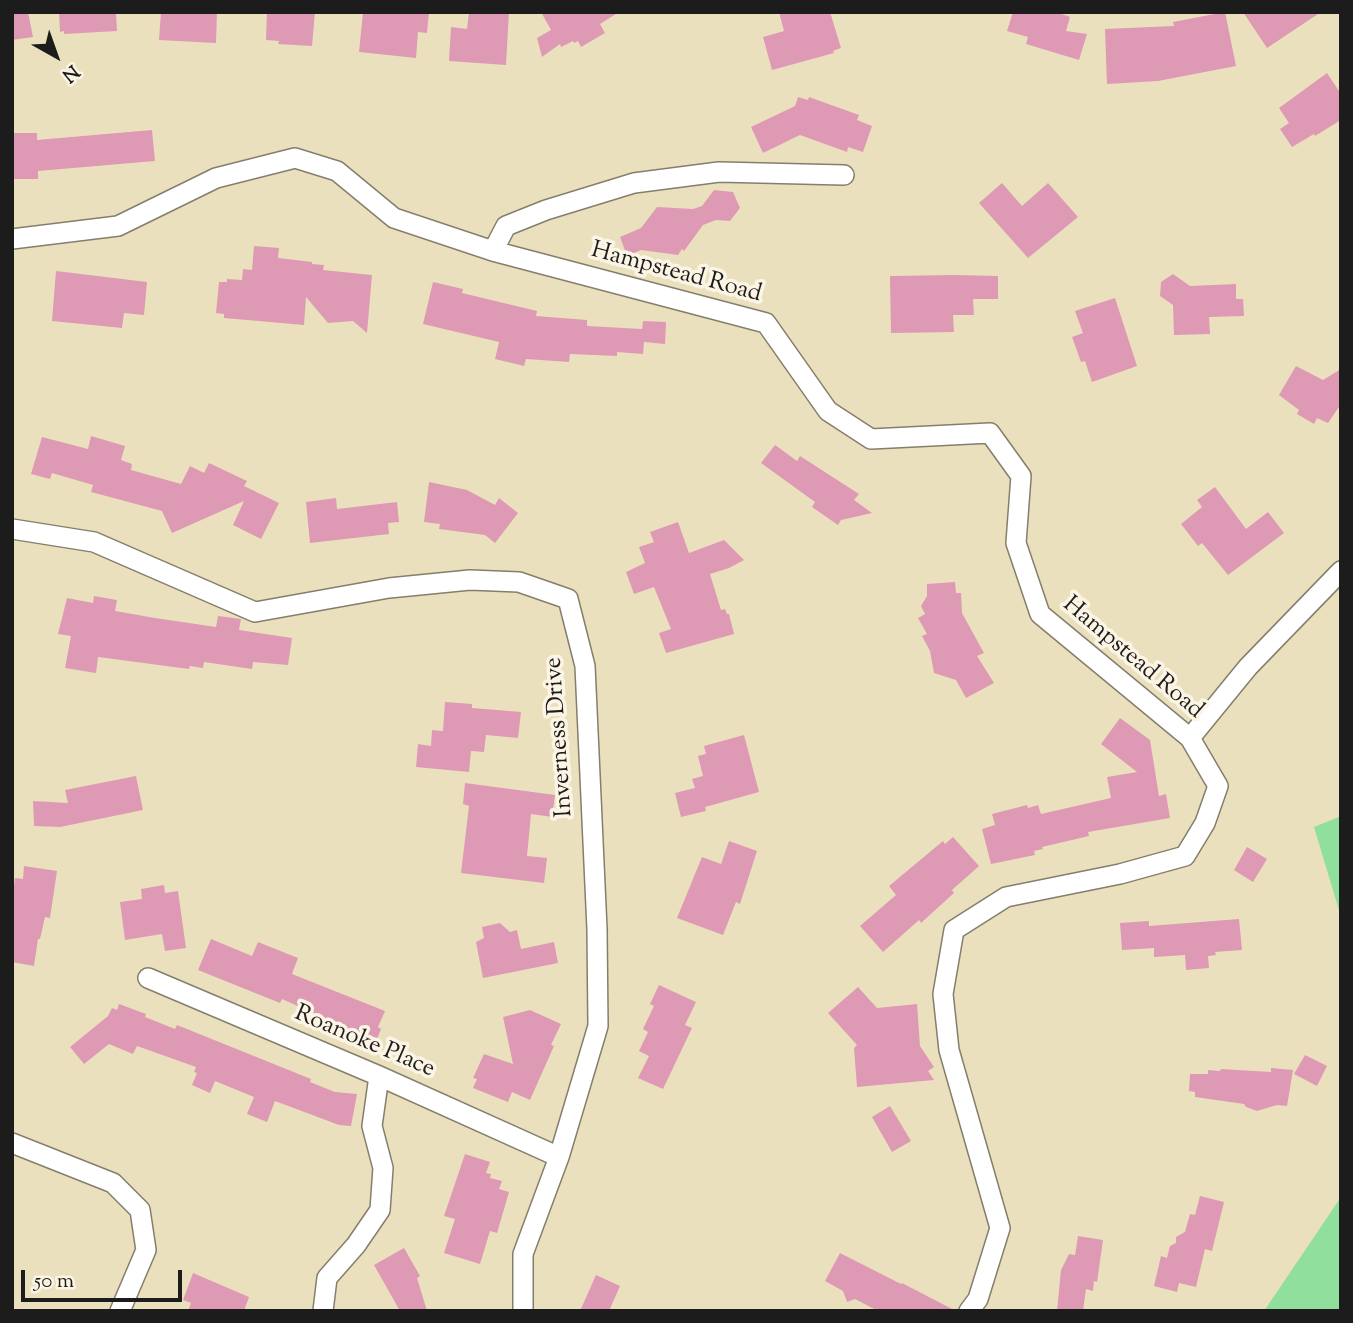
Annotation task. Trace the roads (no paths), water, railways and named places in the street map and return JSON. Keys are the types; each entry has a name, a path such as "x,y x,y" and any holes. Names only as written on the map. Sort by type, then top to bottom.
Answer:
{"street":[{"name":"Hampstead Road","path":"12,239 118,226 216,178 295,158 337,171 394,218 493,251 766,323 828,411 871,439 990,433 1021,476 1016,543 1040,614 1190,738 1218,786 1205,823 1185,856 1120,874 1006,897 954,930 943,994 949,1049 1000,1228 978,1299 969,1311"},
{"path":"493,251 506,226 546,210 634,183 719,172 844,175"},
{"name":"Inverness Drive","path":"12,529 94,542 255,612 388,588 470,580 519,582 568,599 585,666 597,929 598,1026 559,1157 523,1254 523,1311"},
{"path":"1190,738 1248,667 1341,571"},
{"name":"Roanoke Place","path":"148,978 379,1076 559,1157"},
{"path":"323,1311 327,1278 356,1245 380,1210 383,1168 372,1126 379,1076"},
{"path":"12,1143 113,1183 140,1210 146,1250 120,1311"}]}
